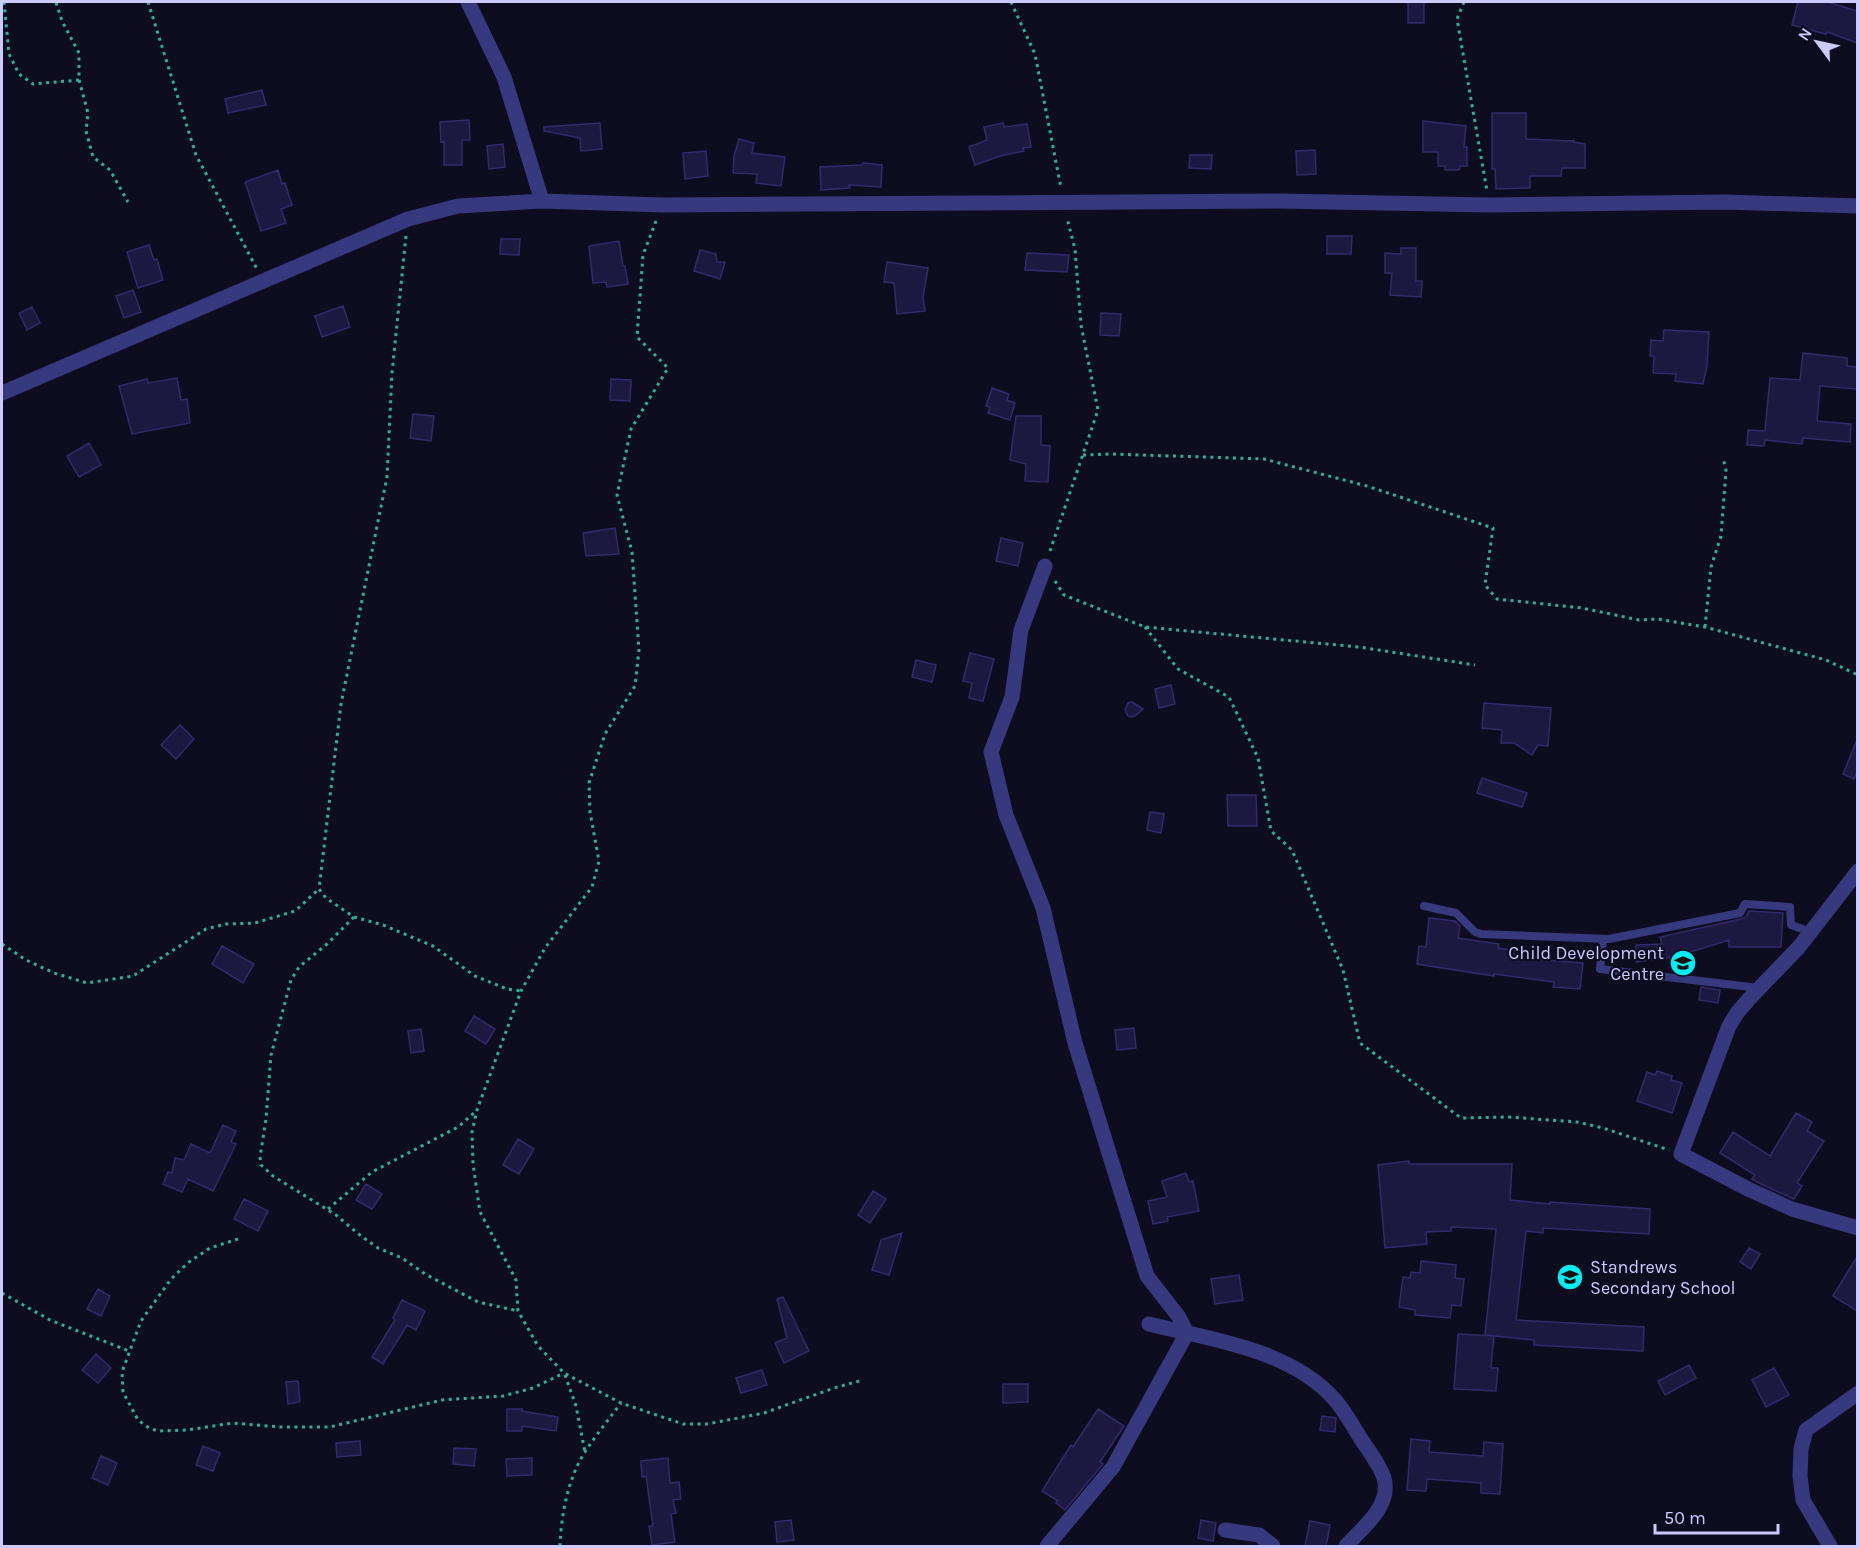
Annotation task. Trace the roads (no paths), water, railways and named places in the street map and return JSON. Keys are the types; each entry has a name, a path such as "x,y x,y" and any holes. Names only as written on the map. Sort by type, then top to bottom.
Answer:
{"street":[{"path":"468,2 504,77 542,201"},
{"path":"2,393 408,219 458,206 542,201 662,205 1279,201 1489,205 1725,202 1857,206"},
{"path":"1045,566 1021,630 1012,697 991,752 1006,815 1043,908 1075,1043 1147,1276 1179,1317 1187,1333"},
{"path":"1857,871 1799,947 1737,1013 1729,1026 1681,1154 1792,1209 1857,1228"},
{"path":"1149,1324 1274,1356 1314,1380 1335,1400 1384,1478 1381,1506 1346,1546"},
{"path":"1047,1546 1113,1467 1187,1333"},
{"path":"1830,1546 1803,1500 1800,1476 1801,1449 1806,1430 1857,1393"},
{"path":"1225,1530 1259,1535 1273,1546"}],"lane":[{"path":"1425,906 1456,913 1475,932 1481,934 1618,938 1740,912 1745,904 1790,907 1791,925 1811,932"},
{"path":"1604,939 1600,969 1759,988"}],"place":[{"name":"Child Development Centre","path":"1683,963"},
{"name":"Standrews Secondary School","path":"1570,1277"}]}
